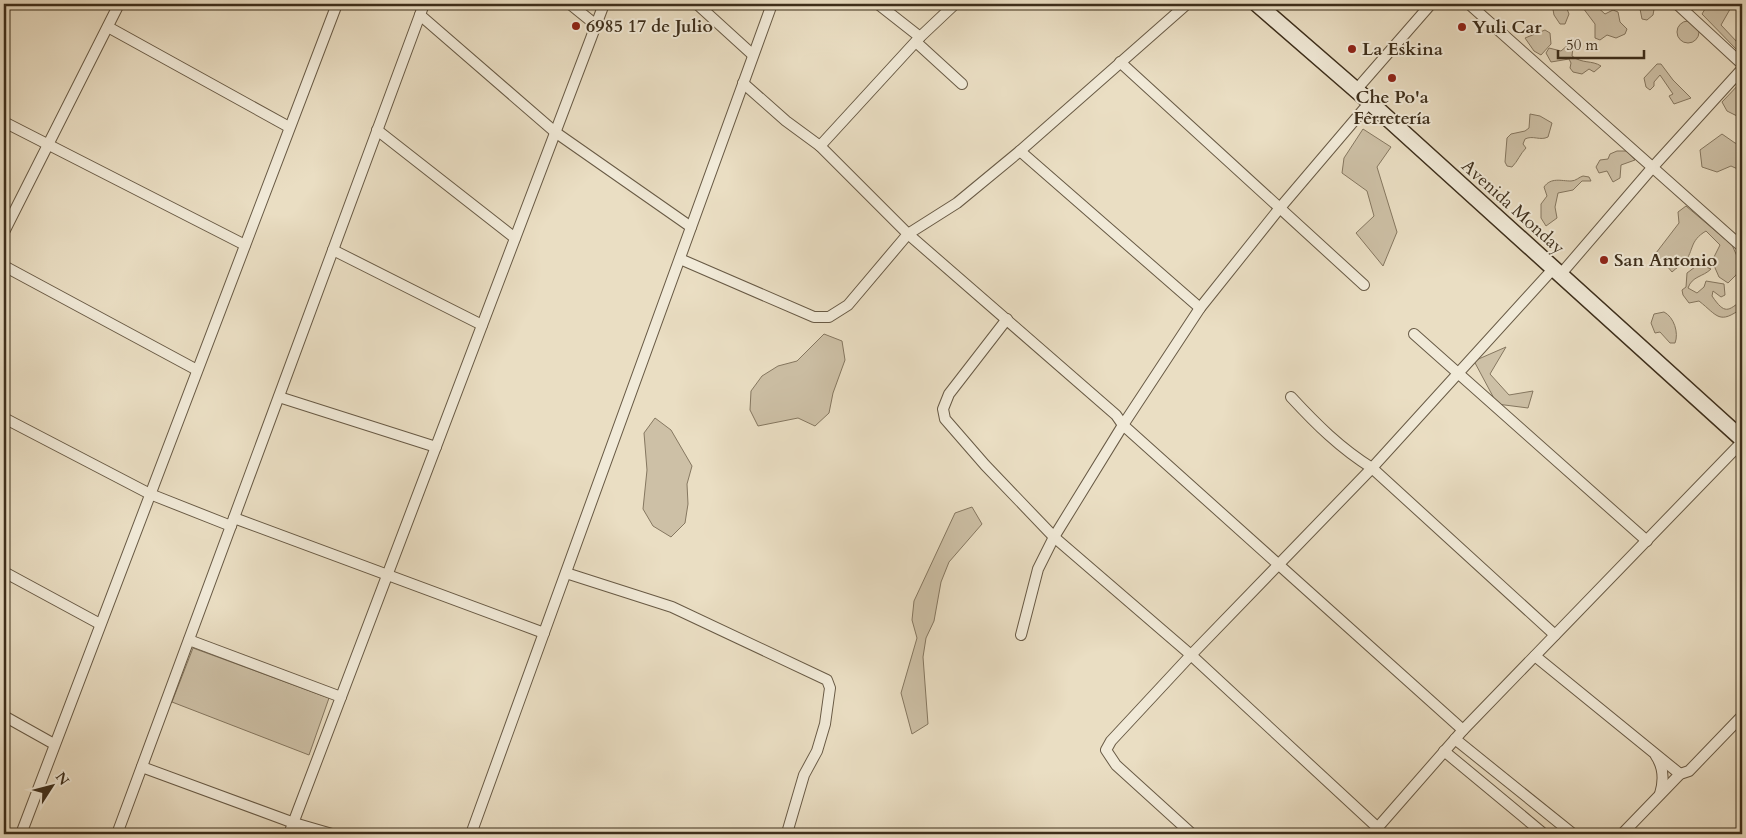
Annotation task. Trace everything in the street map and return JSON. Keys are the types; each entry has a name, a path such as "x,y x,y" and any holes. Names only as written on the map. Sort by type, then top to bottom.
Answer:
{"main road":[{"name":"Avenida Monday","path":"1257,4 1370,102 1742,440"}],"street":[{"path":"4,232 119,4"},
{"path":"21,834 336,4"},
{"path":"117,834 424,4"},
{"path":"570,4 596,26"},
{"path":"289,834 604,4"},
{"path":"697,4 753,55"},
{"path":"471,834 772,4"},
{"path":"878,4 918,40 962,84"},
{"path":"820,146 918,40 955,4"},
{"path":"680,259 814,317 828,317 848,305 908,234 957,203 1020,151 1187,4"},
{"path":"1356,90 1431,4"},
{"path":"1469,4 1742,248"},
{"path":"1677,4 1742,64"},
{"path":"420,15 555,132 691,227"},
{"path":"108,26 290,127"},
{"path":"1120,62 1364,285"},
{"path":"1192,834 1116,765 1106,750 1111,741 1190,655 1372,468 1557,272 1742,69"},
{"path":"743,83 786,121 820,146 908,234 1116,415 1123,425 1463,730"},
{"path":"1021,635 1038,569 1054,537 1123,425 1200,308 1279,209 1370,102"},
{"path":"4,122 244,245"},
{"path":"378,130 515,238"},
{"path":"1020,151 1200,308"},
{"path":"333,250 482,325"},
{"path":"4,266 197,370"},
{"path":"1007,319 949,394 943,408 945,419 1054,537 1190,655 1375,831 1463,730 1647,541 1742,440"},
{"path":"1414,334 1647,541"},
{"path":"279,397 436,447"},
{"path":"1291,397 1322,431 1345,451 1372,468 1555,635"},
{"path":"4,418 150,494 388,574 544,633"},
{"path":"4,572 100,624"},
{"path":"566,573 672,607 827,680 830,688 817,751 804,775 787,833"},
{"path":"189,640 341,697"},
{"path":"1535,656 1680,774"},
{"path":"4,716 54,744"},
{"path":"1622,834 1680,774 1689,771 1742,716"},
{"path":"1455,739 1573,834"},
{"path":"1444,751 1544,834"},
{"path":"1652,751 1659,760 1663,772 1663,784 1660,795"},
{"path":"142,767 294,824 332,834"}],"shaded area":[{"path":"1552,4 1565,4 1569,14 1565,24 1560,24 1554,15"},
{"path":"1580,4 1594,4 1605,14 1613,10 1618,12 1620,22 1627,29 1625,34 1616,38 1607,35 1600,40 1595,38 1595,24"},
{"path":"1634,4 1655,4 1653,15 1647,20 1642,19 1640,9"},
{"path":"1708,4 1733,4 1721,25 1738,43 1742,35 1742,48 1736,49 1702,14"},
{"path":"1688,21 1696,24 1699,32 1696,40 1688,43 1680,40 1677,32 1680,24"},
{"path":"1545,30 1550,33 1551,44 1541,55 1534,51 1525,38"},
{"path":"1568,45 1573,47 1572,56 1601,66 1594,72 1589,69 1582,74 1573,72 1570,68 1571,63 1569,59 1551,62 1546,53 1549,48 1561,51"},
{"path":"1657,64 1661,64 1673,80 1691,98 1674,104 1669,96 1673,94 1660,75 1650,90 1646,87 1644,78"},
{"path":"1742,81 1742,114 1737,116 1727,111 1722,102"},
{"path":"1530,114 1540,116 1552,123 1548,137 1525,139 1523,144 1526,148 1512,167 1507,166 1505,162 1507,138 1511,134 1525,131 1529,128"},
{"path":"1363,129 1391,147 1377,167 1397,232 1383,266 1356,233 1374,216 1367,191 1342,173 1344,158"},
{"path":"1722,134 1735,143 1742,145 1742,171 1731,166 1717,172 1702,167 1700,150"},
{"path":"1617,151 1627,151 1635,160 1621,165 1620,178 1613,182 1607,171 1599,173 1596,167 1600,160 1608,159 1610,154"},
{"path":"1583,176 1589,177 1591,181 1582,181 1573,190 1558,193 1555,207 1557,218 1546,226 1541,218 1541,204 1547,196 1544,187 1553,181 1573,181"},
{"path":"1686,206 1732,245 1741,265 1736,275 1728,283 1719,277 1712,261 1720,245 1706,231 1694,242 1685,261 1672,272 1656,253 1679,223 1678,212"},
{"path":"1695,267 1711,269 1692,281 1688,288 1697,293 1704,287 1706,281 1724,284 1725,295 1721,297 1713,291 1712,296 1716,302 1724,309 1730,309 1742,300 1742,308 1723,317 1715,314 1699,301 1689,303 1682,290 1686,287 1687,273"},
{"path":"1664,312 1668,314 1675,326 1675,343 1670,343 1660,332 1655,333 1651,323 1654,314"},
{"path":"824,334 842,341 845,360 833,393 829,413 815,426 798,418 758,426 750,410 751,391 762,376 778,366 797,361"},
{"path":"1506,347 1490,374 1509,395 1533,391 1528,408 1497,404 1474,361"},
{"path":"655,418 671,430 692,466 687,484 688,504 685,523 671,537 653,526 643,509 647,470 644,433"},
{"path":"972,507 982,524 949,562 941,582 934,621 926,638 923,657 928,724 912,734 901,693 917,638 912,620 914,601 955,513"},
{"path":"193,648 329,698 309,755 172,702"}],"place":[{"name":"6985 17 de Julio","path":"576,26"},
{"name":"Yuli Car","path":"1462,27"},
{"name":"La Eskina","path":"1352,49"},
{"name":"Che Po'a Ferretería","path":"1392,78"},
{"name":"San Antonio","path":"1604,260"}]}
